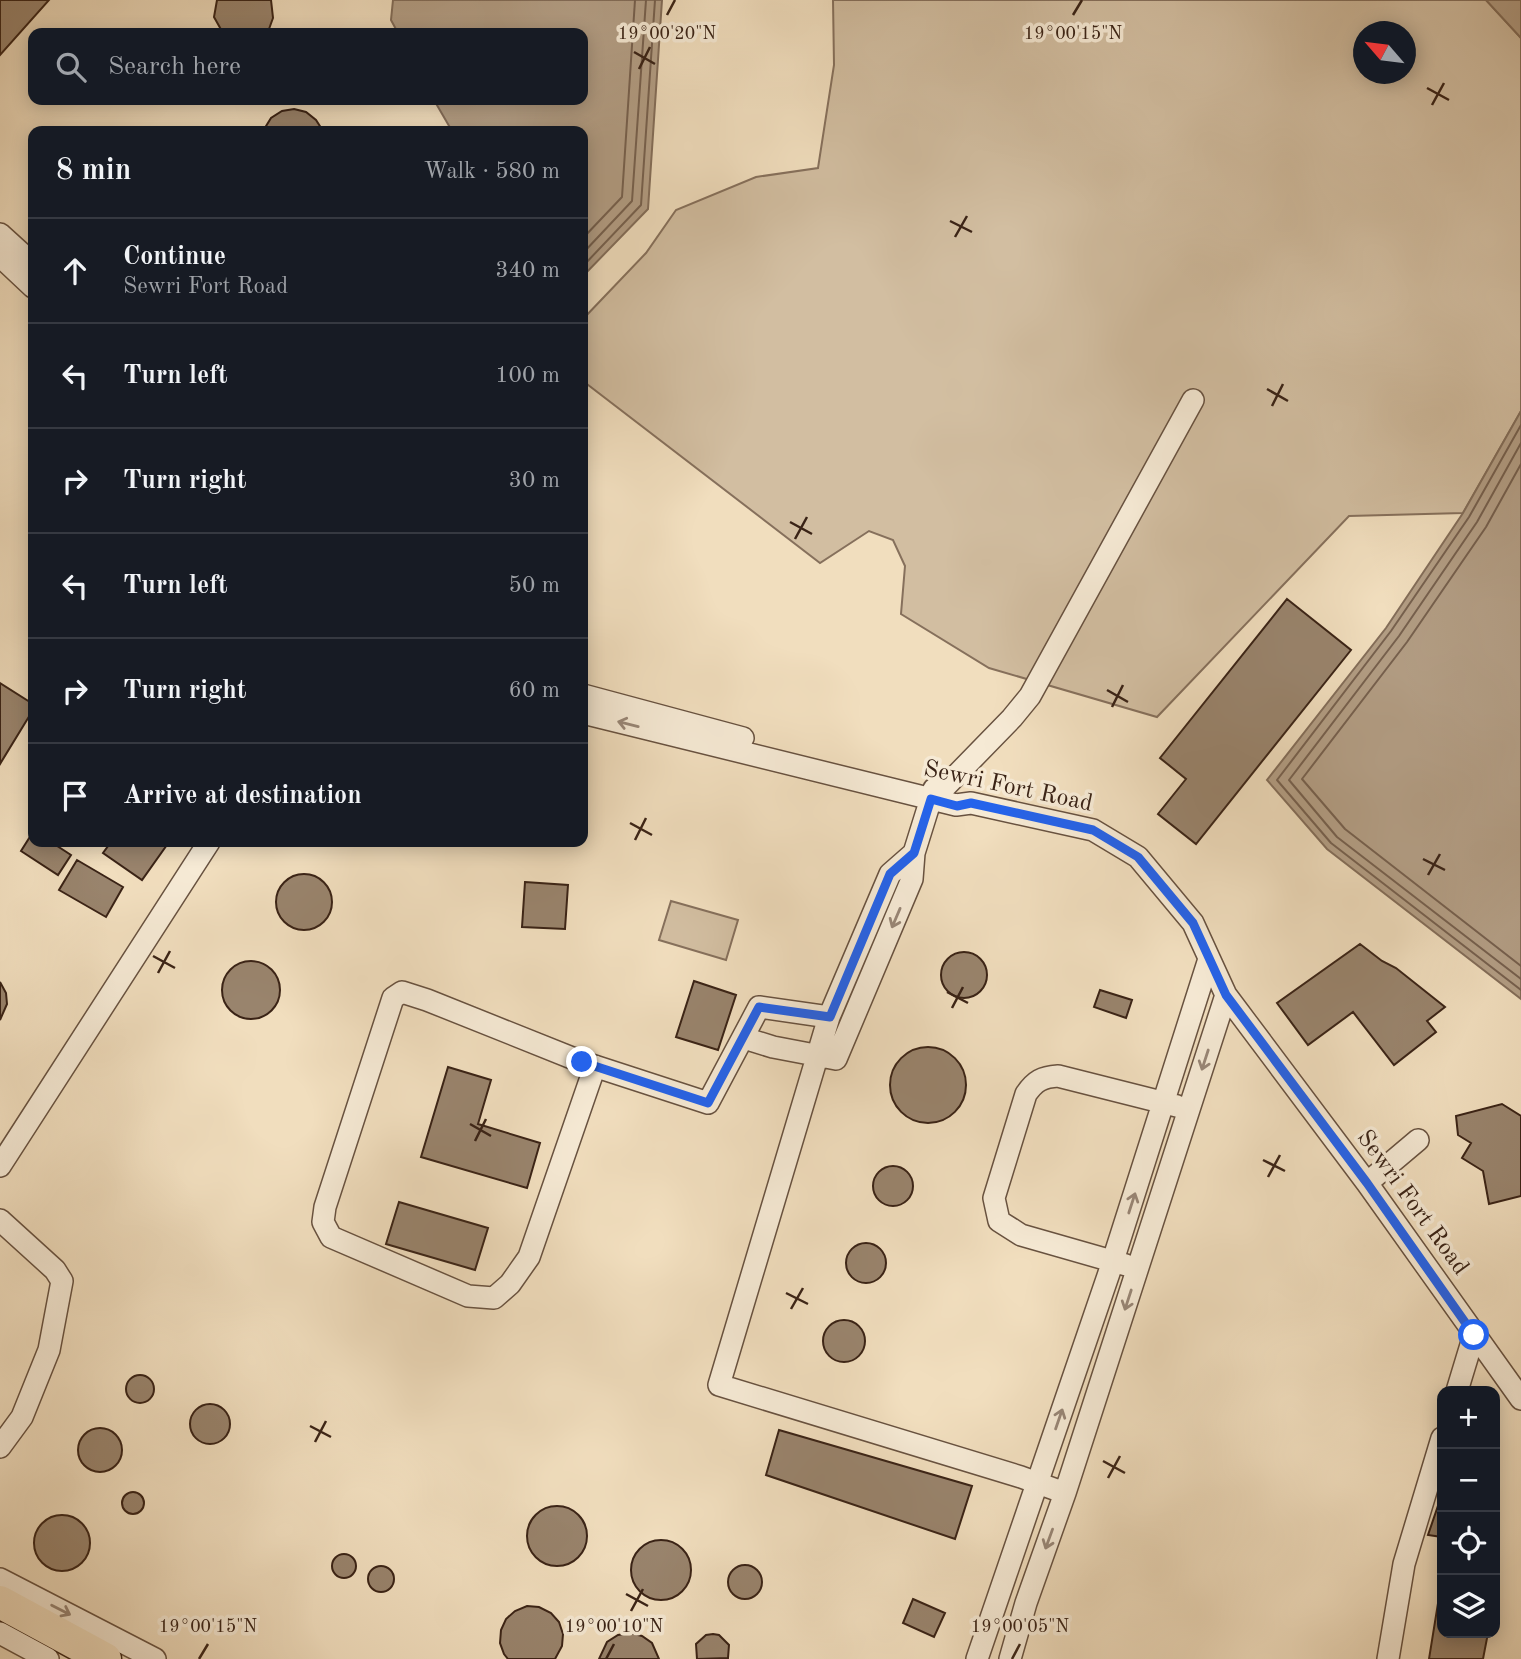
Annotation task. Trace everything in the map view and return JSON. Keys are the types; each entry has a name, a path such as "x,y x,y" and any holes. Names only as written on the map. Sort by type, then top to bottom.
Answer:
{"highway":[{"path":"0,1602 105,1659"},
{"path":"0,1620 67,1659"}],"street":[{"path":"0,234 28,259"},
{"path":"0,256 28,282"},
{"path":"744,1038 773,1047 836,1059 912,879 914,853 936,795 1030,696 1193,400"},
{"name":"Sewri Fort Road","path":"588,705 936,795 957,806 971,803 1093,830 1138,857 1193,923 1226,995 1367,1183 1521,1399"},
{"path":"0,1167 206,847"},
{"path":"914,853 890,874 830,1017 719,1385 1065,1493"},
{"path":"977,1659 1113,1261 1209,959"},
{"path":"595,1066 529,1257 510,1284 494,1298 468,1296 331,1237 323,1222 325,1207 393,998 402,992 595,1066 708,1103 759,1007 830,1017"},
{"path":"1010,1659 1026,1603 1065,1493 1226,995"},
{"path":"1138,1269 1021,1235 999,1221 994,1198 1026,1094 1033,1083 1044,1077 1058,1076 1189,1110"},
{"path":"1367,1183 1418,1140"},
{"path":"0,1220 55,1270 62,1281 50,1350 22,1417 0,1447"},
{"path":"1459,1386 1474,1335"},
{"path":"1388,1659 1404,1564 1439,1449"},
{"path":"0,1579 155,1659"},
{"path":"0,1633 48,1659"}],"shaded area":[{"path":"833,0 1486,0 1521,38 1521,411 1463,513 1349,516 1157,717 989,668 901,614 905,566 893,540 869,531 820,563 588,385 588,314 646,253 676,210 756,177 818,168 834,65"},
{"path":"671,901 738,920 726,960 659,940"}],"water":[{"path":"393,0 662,0 648,209 588,271 588,126 449,126 437,105 588,105 588,28 395,28 391,20"},
{"path":"1486,0 1521,0 1521,38"},
{"path":"1521,411 1521,999 1327,849 1267,780 1386,628 1463,513"}],"building":[{"path":"0,0 49,0 0,55"},
{"path":"217,0 271,0 273,18 269,28 220,28 214,17"},
{"path":"294,109 306,112 320,126 266,126 271,118 282,111"},
{"path":"1287,599 1351,650 1196,844 1158,814 1186,779 1160,758"},
{"path":"0,683 28,701 28,718 0,764"},
{"path":"28,840 28,847 59,847 71,855 58,875 21,851"},
{"path":"107,847 165,847 142,880 103,853"},
{"path":"77,860 123,887 106,917 59,890"},
{"path":"304,874 315,876 324,882 330,891 330,913 324,922 315,928 304,930 293,928 284,922 278,913 276,902 278,891 284,882 293,876"},
{"path":"525,882 568,885 565,929 522,927"},
{"path":"1360,944 1396,968 1445,1007 1427,1021 1436,1032 1394,1065 1353,1012 1308,1045 1277,1003"},
{"path":"964,952 981,958 987,975 981,992 964,998 947,992 941,975 947,958"},
{"path":"245,961 257,961 272,969 280,984 280,996 272,1011 257,1019 245,1019 230,1011 222,996 222,984 230,969"},
{"path":"694,981 736,995 718,1050 676,1037"},
{"path":"0,982 6,993 7,1004 0,1020"},
{"path":"1100,990 1132,1000 1126,1018 1094,1007"},
{"path":"928,1047 943,1050 955,1058 963,1070 966,1085 963,1100 955,1112 943,1120 928,1123 913,1120 901,1112 893,1100 890,1085 893,1070 901,1058 913,1050"},
{"path":"448,1067 491,1080 478,1124 540,1143 527,1188 421,1157"},
{"path":"1502,1104 1521,1116 1521,1196 1489,1204 1483,1171 1462,1158 1471,1143 1458,1135 1456,1116"},
{"path":"893,1166 901,1167 907,1172 912,1178 912,1194 907,1200 901,1205 893,1206 885,1205 879,1200 874,1194 873,1186 874,1178 879,1172 885,1167"},
{"path":"399,1202 488,1228 475,1270 386,1244"},
{"path":"866,1243 880,1249 886,1263 880,1277 866,1283 852,1277 846,1263 852,1249"},
{"path":"844,1320 858,1327 865,1341 858,1355 844,1362 830,1355 823,1341 830,1327"},
{"path":"140,1375 150,1379 154,1389 150,1399 140,1403 130,1399 126,1389 130,1379"},
{"path":"210,1404 218,1405 224,1410 229,1416 229,1432 224,1438 218,1443 210,1444 202,1443 196,1438 191,1432 190,1424 191,1416 196,1410 202,1405"},
{"path":"100,1428 116,1434 122,1450 116,1466 100,1472 84,1466 78,1450 84,1434"},
{"path":"779,1430 972,1486 955,1539 766,1475"},
{"path":"133,1492 143,1499 144,1503 137,1513 133,1514 123,1507 122,1503 129,1493"},
{"path":"551,1506 563,1506 582,1519 587,1536 585,1548 574,1561 563,1566 551,1566 532,1553 527,1542 527,1530 540,1511"},
{"path":"1437,1509 1437,1536 1428,1535"},
{"path":"62,1515 73,1517 82,1523 88,1532 88,1554 82,1563 73,1569 62,1571 51,1569 42,1563 36,1554 34,1543 36,1532 42,1523 51,1517"},
{"path":"661,1540 678,1545 686,1553 691,1570 686,1587 678,1595 661,1600 644,1595 636,1587 631,1570 636,1553 644,1545"},
{"path":"344,1554 353,1557 356,1566 353,1575 344,1578 335,1575 332,1566 335,1557"},
{"path":"745,1565 757,1570 762,1582 757,1594 745,1599 733,1594 728,1582 733,1570"},
{"path":"381,1566 390,1570 394,1579 390,1588 381,1592 372,1588 368,1579 372,1570"},
{"path":"913,1599 945,1613 934,1637 903,1623"},
{"path":"527,1606 539,1607 551,1613 559,1622 563,1634 562,1646 555,1659 508,1659 504,1654 500,1643 501,1630 506,1619"},
{"path":"1437,1609 1437,1638 1487,1638 1483,1659 1429,1659"},
{"path":"630,1633 642,1636 652,1643 659,1659 599,1659 607,1642 618,1635"},
{"path":"706,1635 719,1635 729,1645 728,1658 697,1659 696,1644"}],"route":[{"path":"582,1062 708,1103 759,1007 830,1017 890,874 914,853 931,799 957,806 971,803 1093,830 1138,857 1193,923 1226,995 1367,1183 1474,1335"}]}
